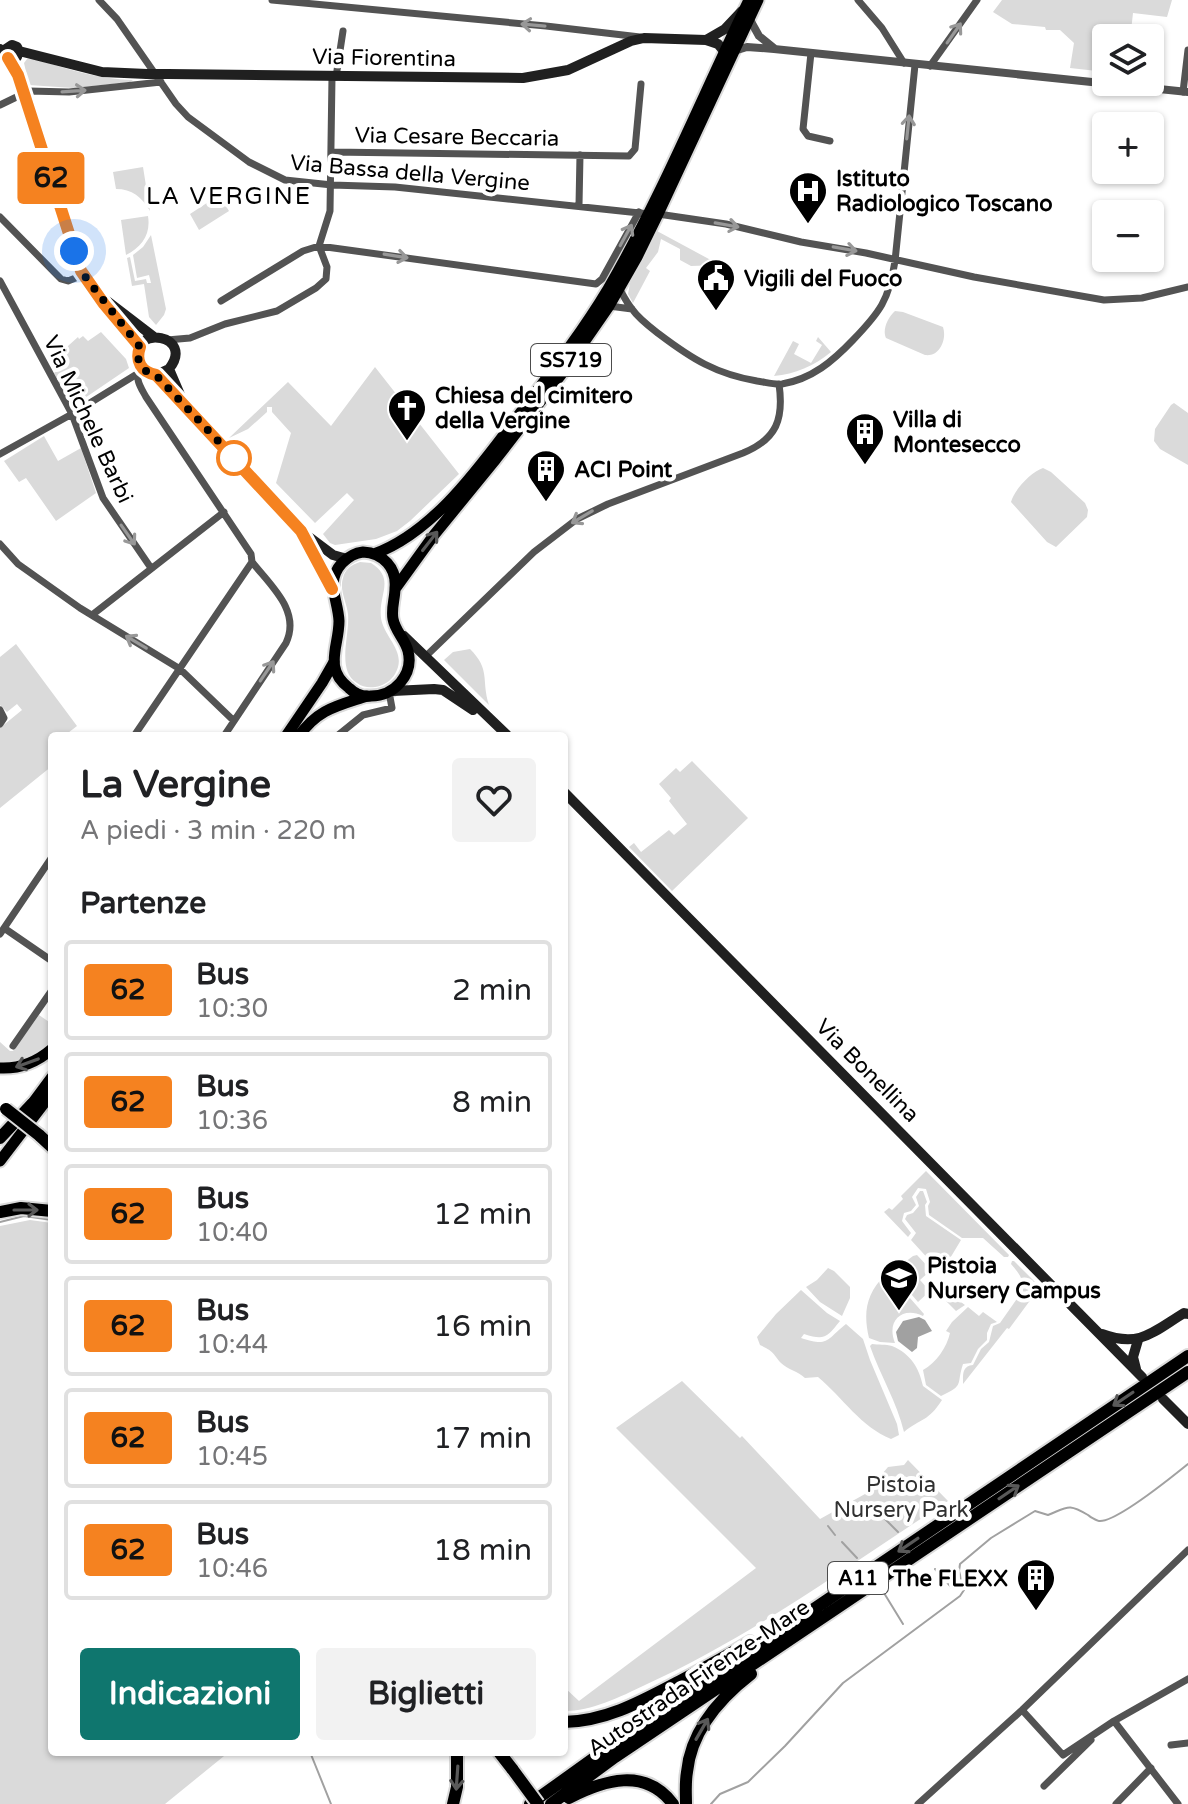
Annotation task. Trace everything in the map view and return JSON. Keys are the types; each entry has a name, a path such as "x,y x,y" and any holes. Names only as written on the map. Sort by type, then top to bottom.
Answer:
{"highway":[{"path":"0,1138 32,1104"},
{"path":"3,1107 48,1143"},
{"path":"0,1212 21,1208 48,1211"},
{"name":"Autostrada Firenze-Mare","path":"551,1804 1188,1356"},
{"name":"Autostrada Firenze-Mare","path":"530,1804 600,1753 1188,1372"},
{"path":"568,1721 602,1717 636,1704 843,1596"},
{"path":"686,1804 686,1773 691,1753 711,1713 746,1678 843,1596"},
{"path":"453,1804 457,1787 457,1756"},
{"path":"502,1756 538,1804"},
{"path":"560,1804 591,1787 623,1781 650,1785 673,1804"}],"main road":[{"name":"SS719","path":"374,554 404,540 454,494 484,460 590,317 649,213 748,9 758,0"},
{"path":"706,40 748,9"},
{"name":"Via Fiorentina","path":"0,39 11,51 102,72 165,78 539,77 568,70 644,38 706,40 729,51"},
{"path":"11,51 83,275 140,347"},
{"name":"SS719","path":"395,589 554,383 609,306 649,213"},
{"path":"96,292 154,337 167,340 175,350 175,361 165,373 145,372"},
{"path":"154,337 144,341 137,357 145,372 186,405 301,531 333,555 347,559"},
{"path":"169,369 186,405"},
{"path":"301,531 332,589 339,619 334,662 336,674 352,691 367,696"},
{"path":"332,589 336,572 357,553 374,554 390,566 395,589 392,610 396,629 408,649 409,660 405,676 391,692"},
{"path":"396,629 504,732"},
{"path":"289,732 334,662"},
{"path":"302,732 321,712 367,696 429,689 443,690 498,727"},
{"name":"Via Bonellina","path":"568,796 1141,1376 1133,1357 1138,1340"},
{"path":"0,1068 30,1063 48,1052"},
{"path":"0,1146 48,1082"},
{"path":"0,1161 48,1098"},
{"path":"1099,1333 1138,1340 1187,1313"},
{"path":"1163,1399 1188,1424"}],"street":[{"name":"Via Bassa della Vergine","path":"99,0 165,78 182,111 195,124 249,162 285,180 386,186 579,205 726,224 895,261 1104,300 1142,298 1188,287"},
{"path":"272,0 644,38"},
{"path":"858,0 882,28 904,63"},
{"path":"930,66 977,0"},
{"path":"748,9 759,36 774,49"},
{"path":"167,340 190,338 225,324 282,309 326,279 327,272 319,246 329,217 334,77 343,31"},
{"path":"610,33 620,46"},
{"path":"729,51 747,47 774,49 1185,92 1188,50"},
{"path":"811,53 803,129 808,136 830,141"},
{"path":"619,288 632,309 649,326 700,363 739,377 779,384 805,377 828,364 869,323 887,296 892,282 915,65"},
{"path":"0,105 34,91 69,92 165,78"},
{"name":"Via Cesare Beccaria","path":"332,152 632,154 636,145 641,84"},
{"name":"Via Cesare Beccaria","path":"579,205 580,155"},
{"path":"221,301 303,251 319,246 596,284 649,213"},
{"path":"3,221 61,279 66,281 83,275"},
{"path":"0,233 3,221"},
{"name":"Via Michele Barbi","path":"0,281 72,414 103,498 151,568"},
{"path":"609,306 632,309"},
{"path":"175,350 190,338"},
{"path":"0,454 145,372"},
{"path":"137,732 252,562 252,555 143,391 145,372"},
{"path":"425,657 524,561 577,519 597,508 763,442 780,418 779,384"},
{"path":"92,615 224,512"},
{"path":"0,544 18,564 92,615 180,669 234,721"},
{"path":"227,732 286,643 291,625 285,604 252,562"},
{"path":"342,732 363,715 392,708 391,692"},
{"path":"0,710 4,718 0,724"},
{"path":"48,863 2,931 48,959"},
{"path":"13,1046 48,996"},
{"path":"918,1804 1022,1710 1188,1550"},
{"path":"1022,1710 1063,1755 1103,1727 1188,1679"},
{"path":"1114,1721 1178,1804"},
{"path":"1044,1786 1103,1727"},
{"path":"1171,1745 1188,1743"},
{"path":"1116,1804 1151,1768"}],"green space":[{"path":"1002,0 1172,0 1167,17 1133,13 1132,24 1092,24 1092,70 1070,68 1074,43 1060,30 1012,24 993,12"},
{"path":"33,58 95,76 133,80 73,88 29,85 24,63"},
{"path":"143,167 150,211 136,195 116,189 113,172"},
{"path":"219,195 229,211 199,230 190,214"},
{"path":"148,216 144,239 126,255 121,220"},
{"path":"657,231 720,265 691,266 680,260 680,249 661,239 658,252 646,268 650,271 633,303 628,294 630,283"},
{"path":"151,235 166,309 156,325 149,317 144,284 132,286 127,258 130,257 135,281 146,279 147,283 151,283 149,275 137,278 133,255"},
{"path":"895,311 943,327 943,342 938,350 925,355 886,338 886,324"},
{"path":"101,332 126,359 129,368 73,406 70,405 54,373 66,363 59,354 78,337 83,336 88,341"},
{"path":"818,337 831,352 804,368 774,376 793,341 799,344 794,354 811,363 822,345 816,341"},
{"path":"375,367 459,474 397,531 376,539 335,545 323,534 354,500 347,493 315,523 276,483 291,433 272,412 272,407 267,407 267,412 248,429 229,438 288,382 331,426"},
{"path":"1174,403 1188,413 1188,465 1160,449 1154,441 1155,429"},
{"path":"44,436 58,461 81,448 96,493 56,521 26,478 19,482 4,461"},
{"path":"1043,468 1085,503 1088,510 1087,517 1056,547 1047,542 1011,502 1024,482"},
{"path":"360,562 371,563 383,575 381,618 399,659 391,679 373,687 357,683 347,670 345,661 348,614 342,583 347,570"},
{"path":"16,644 77,726 69,732 48,732 48,769 0,808 0,728 22,710 17,704 7,712 0,705 0,657"},
{"path":"470,649 481,663 489,705 444,660 453,652"},
{"path":"692,761 748,818 672,891 629,847 634,843 641,852 669,830 674,835 687,824 659,784 676,768 680,772"},
{"path":"39,1015 48,1021 48,1047 28,1059 0,1063 0,1042 13,1051"},
{"path":"926,1171 1008,1257 1004,1257 983,1238 962,1238 929,1215 930,1202 926,1189 918,1188 912,1197 916,1205 904,1213 902,1221 911,1233 908,1237 884,1212 889,1208 892,1210 903,1199 901,1196"},
{"path":"923,1191 927,1202 926,1216 961,1240 943,1275 911,1240 916,1233 905,1219 919,1206 916,1197"},
{"path":"30,1220 48,1222 48,1756 224,1756 165,1804 0,1804 0,1226"},
{"path":"917,1255 931,1270 920,1280 928,1289 940,1278 944,1282 940,1287 965,1305 956,1311 935,1290 918,1302 892,1272"},
{"path":"1012,1261 1040,1287 963,1384 965,1369 973,1365 981,1349 989,1342 993,1326 1000,1323 1023,1290"},
{"path":"828,1268 850,1287 850,1298 842,1316 820,1302 806,1287"},
{"path":"885,1275 895,1281 924,1314 903,1314 894,1322 895,1343 869,1338 867,1329 866,1312 870,1297"},
{"path":"801,1290 840,1321 825,1336 804,1334 801,1338 822,1342 846,1324 863,1339 899,1435 891,1439 880,1434 861,1420 818,1377 805,1378 760,1345 757,1337"},
{"path":"968,1307 979,1316 983,1312 997,1322 991,1324 987,1340 971,1363 963,1364 957,1387 941,1396 926,1385 923,1370 940,1354 950,1333 946,1331"},
{"path":"870,1346 892,1346 909,1357 923,1386 942,1400 928,1416 904,1432"},
{"name":"Pistoia Nursery Park","path":"682,1381 740,1438 742,1436 820,1519 865,1494 888,1467 904,1465 908,1460 948,1501 800,1599 724,1645 616,1698 585,1709 568,1711 568,1691 579,1701 756,1568 616,1428"}],"shaded area":[{"path":"919,1317 932,1331 918,1337 917,1348 912,1352 898,1341 896,1332 903,1321"}],"waterway":[{"path":"0,1222 24,1216 48,1219"},
{"path":"711,1804 720,1794 748,1782 843,1683 960,1596 964,1590 960,1564 991,1538 1035,1511 1048,1515 1072,1508 1098,1521 1107,1520 1144,1498 1188,1464"},
{"path":"868,1502 878,1512"},
{"path":"884,1518 898,1532"},
{"path":"828,1526 835,1535"},
{"path":"842,1542 857,1558"},
{"path":"935,1569 952,1588"},
{"path":"884,1593 903,1624"},
{"path":"312,1756 331,1804"}],"bus line":[{"name":"62","path":"8,58 18,75 83,275 140,347 137,357 141,366 156,375 186,405 301,531 332,589"}],"place":[{"name":"Istituto Radiologico Toscano","path":"808,225"},
{"name":"Vigili del Fuoco","path":"716,312"},
{"name":"Chiesa del cimitero della Vergine","path":"407,442"},
{"name":"Villa di Montesecco","path":"865,466"},
{"name":"ACI Point","path":"546,503"},
{"name":"Pistoia Nursery Campus","path":"899,1312"},
{"name":"The FLEXX","path":"1036,1612"}],"district":[{"name":"LA VERGINE","path":"229,196"}],"route":[{"path":"74,251 86,278 140,347 137,357 141,366 156,375 234,458"}]}
